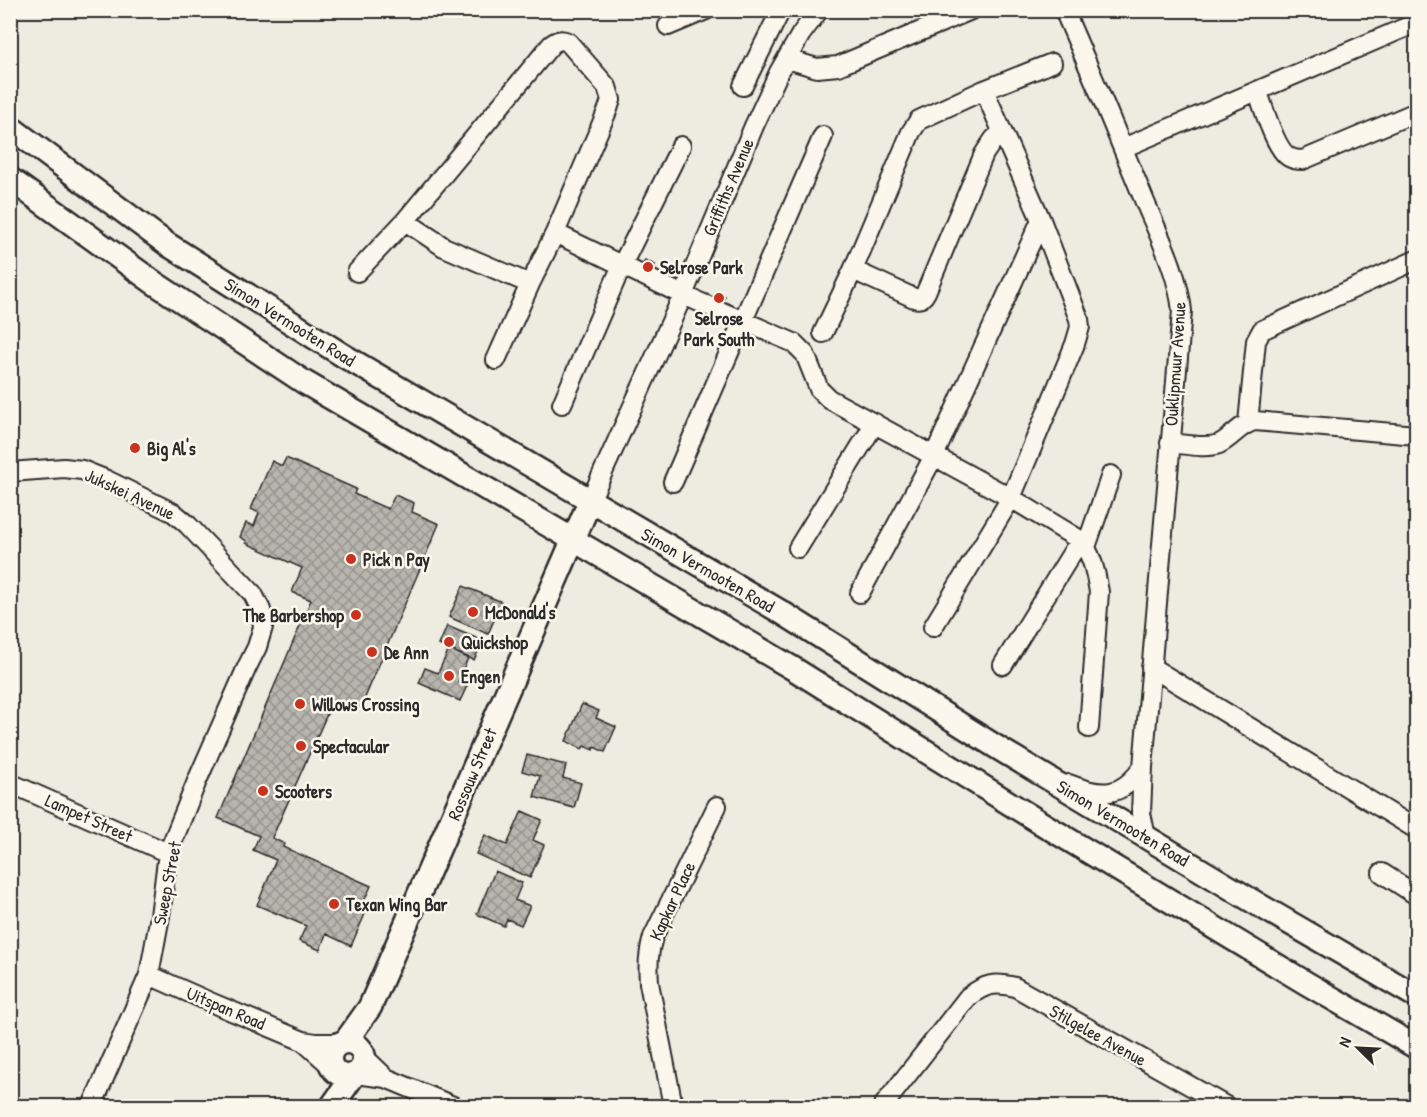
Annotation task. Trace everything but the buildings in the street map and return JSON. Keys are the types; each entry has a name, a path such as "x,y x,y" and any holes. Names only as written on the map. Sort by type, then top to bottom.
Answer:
{"main road":[{"name":"Simon Vermooten Road","path":"10,127 167,244 344,356 781,612 1033,769 1416,996"},
{"path":"10,179 153,282 303,382 794,669 1041,823 1416,1047"},
{"name":"Rossouw Street","path":"332,1107 350,1066 370,1007 591,501"},
{"name":"Rossouw Street","path":"342,1042 370,1007"},
{"path":"342,1042 350,1042 359,1046 350,1066"},
{"name":"Rossouw Street","path":"324,1107 350,1066"}],"street":[{"path":"668,26 706,10"},
{"path":"743,86 781,10"},
{"name":"Griffiths Avenue","path":"591,501 683,295 754,126 801,34 819,10"},
{"path":"787,59 817,68 838,66 971,10"},
{"name":"Ouklipmuur Avenue","path":"1064,10 1174,272 1182,311 1143,767 1141,813 1146,837"},
{"path":"1123,148 1416,23"},
{"path":"357,272 405,221 551,45 558,40 568,42 607,87 610,100 608,109 496,360"},
{"path":"823,333 853,270 910,132 919,120 984,90 1052,63"},
{"path":"933,627 1011,498 1071,355 1080,327 1079,319 1041,220 984,90"},
{"path":"1258,92 1281,150 1287,157 1296,160 1303,160 1416,112"},
{"path":"853,270 918,300 922,298 984,154 994,139 1002,133"},
{"path":"673,482 823,136"},
{"path":"562,404 622,266 681,146"},
{"path":"860,593 934,456 1041,220"},
{"path":"405,221 444,246 530,284"},
{"path":"555,232 683,295 794,344 805,354 819,389 829,399 1011,498 1083,544 1096,574 1099,592 1089,728"},
{"path":"1248,423 1256,340 1262,330 1416,260"},
{"path":"1170,443 1217,445 1248,423 1256,421 1416,435"},
{"path":"798,549 875,423"},
{"name":"Jukskei Avenue","path":"10,472 64,468 82,470 174,513 194,530 253,594"},
{"path":"1003,665 1083,544 1111,475"},
{"name":"Sweep Street","path":"92,1107 149,975 168,853 197,781 257,647 263,627 261,610 253,594"},
{"path":"1151,667 1416,826"},
{"path":"1033,769 1088,791 1111,792 1129,783 1143,767"},
{"name":"Lampet Street","path":"10,783 168,853"},
{"name":"Kapkar Place","path":"673,1107 649,983 649,949 717,806"},
{"path":"1382,873 1416,895"},
{"name":"Uitspan Road","path":"149,975 303,1041 350,1066 386,1078 453,1107"},
{"name":"Stilgelee Avenue","path":"883,1107 968,997 980,988 993,984 1015,987 1226,1107"},
{"name":"Uitspan Road","path":"303,1041 342,1042"}],"place":[{"name":"Selrose Park","path":"648,267"},
{"name":"Selrose Park South","path":"719,298"},
{"name":"Big Al's","path":"135,448"},
{"name":"Pick n Pay","path":"351,559"},
{"name":"McDonald's","path":"473,612"},
{"name":"The Barbershop","path":"356,615"},
{"name":"Quickshop","path":"449,642"},
{"name":"De Ann","path":"372,652"},
{"name":"Engen","path":"449,676"},
{"name":"Willows Crossing","path":"300,704"},
{"name":"Spectacular","path":"301,746"},
{"name":"Scooters","path":"263,791"},
{"name":"Texan Wing Bar","path":"334,904"}]}
